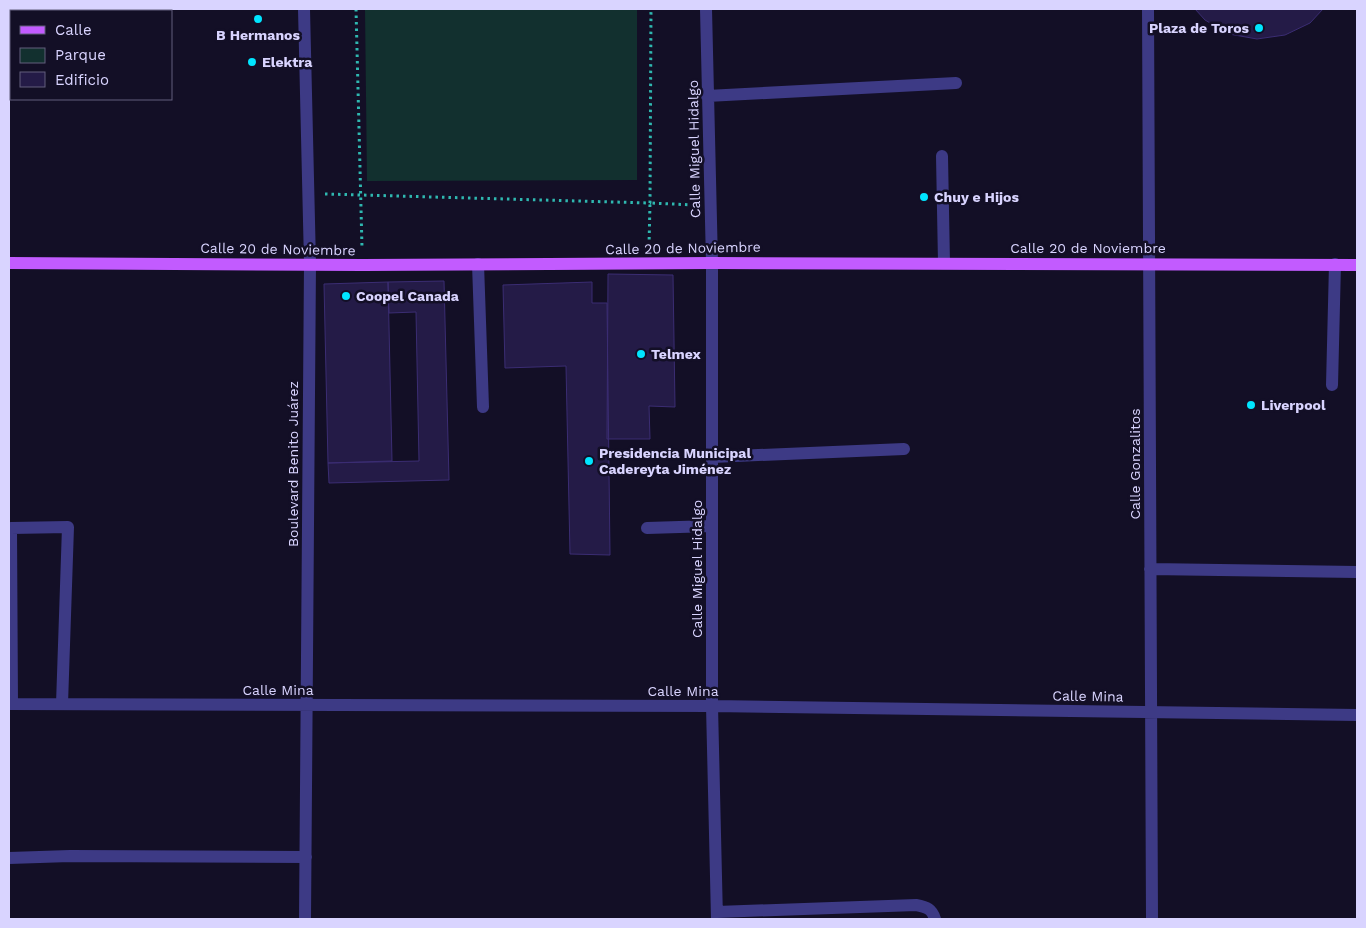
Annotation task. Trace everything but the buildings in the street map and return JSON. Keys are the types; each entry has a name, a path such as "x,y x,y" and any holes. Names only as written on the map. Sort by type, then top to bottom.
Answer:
{"main road":[{"name":"Calle 20 de Noviembre","path":"9,263 310,263 363,265 1149,263 1357,265"}],"street":[{"name":"Boulevard Benito Juárez","path":"304,9 310,263 306,919"},
{"name":"Calle Miguel Hidalgo","path":"706,9 709,205 712,263 712,706 717,916"},
{"name":"Calle Gonzalitos","path":"1148,9 1152,919"},
{"path":"708,96 956,83"},
{"path":"942,156 944,263"},
{"path":"478,264 483,408"},
{"path":"1332,385 1335,264"},
{"path":"712,457 904,449"},
{"path":"647,528 712,526"},
{"path":"10,704 10,529 68,527 62,704"},
{"path":"1150,569 1357,572"},
{"name":"Calle Mina","path":"10,704 712,706 1357,715"},
{"path":"9,858 70,856 306,857"},
{"path":"717,916 916,905 926,907 932,911 935,919"}],"path":[{"path":"356,9 363,265"},
{"path":"648,264 652,9"},
{"path":"309,193 709,205"}],"green space":[{"path":"365,9 637,9 637,180 367,181"}],"place":[{"name":"B Hermanos","path":"258,19"},
{"name":"Plaza de Toros","path":"1259,28"},
{"name":"Elektra","path":"252,62"},
{"name":"Chuy e Hijos","path":"924,197"},
{"name":"Coopel Canada","path":"346,296"},
{"name":"Telmex","path":"641,354"},
{"name":"Liverpool","path":"1251,405"},
{"name":"Presidencia Municipal Cadereyta Jiménez","path":"589,461"}]}
